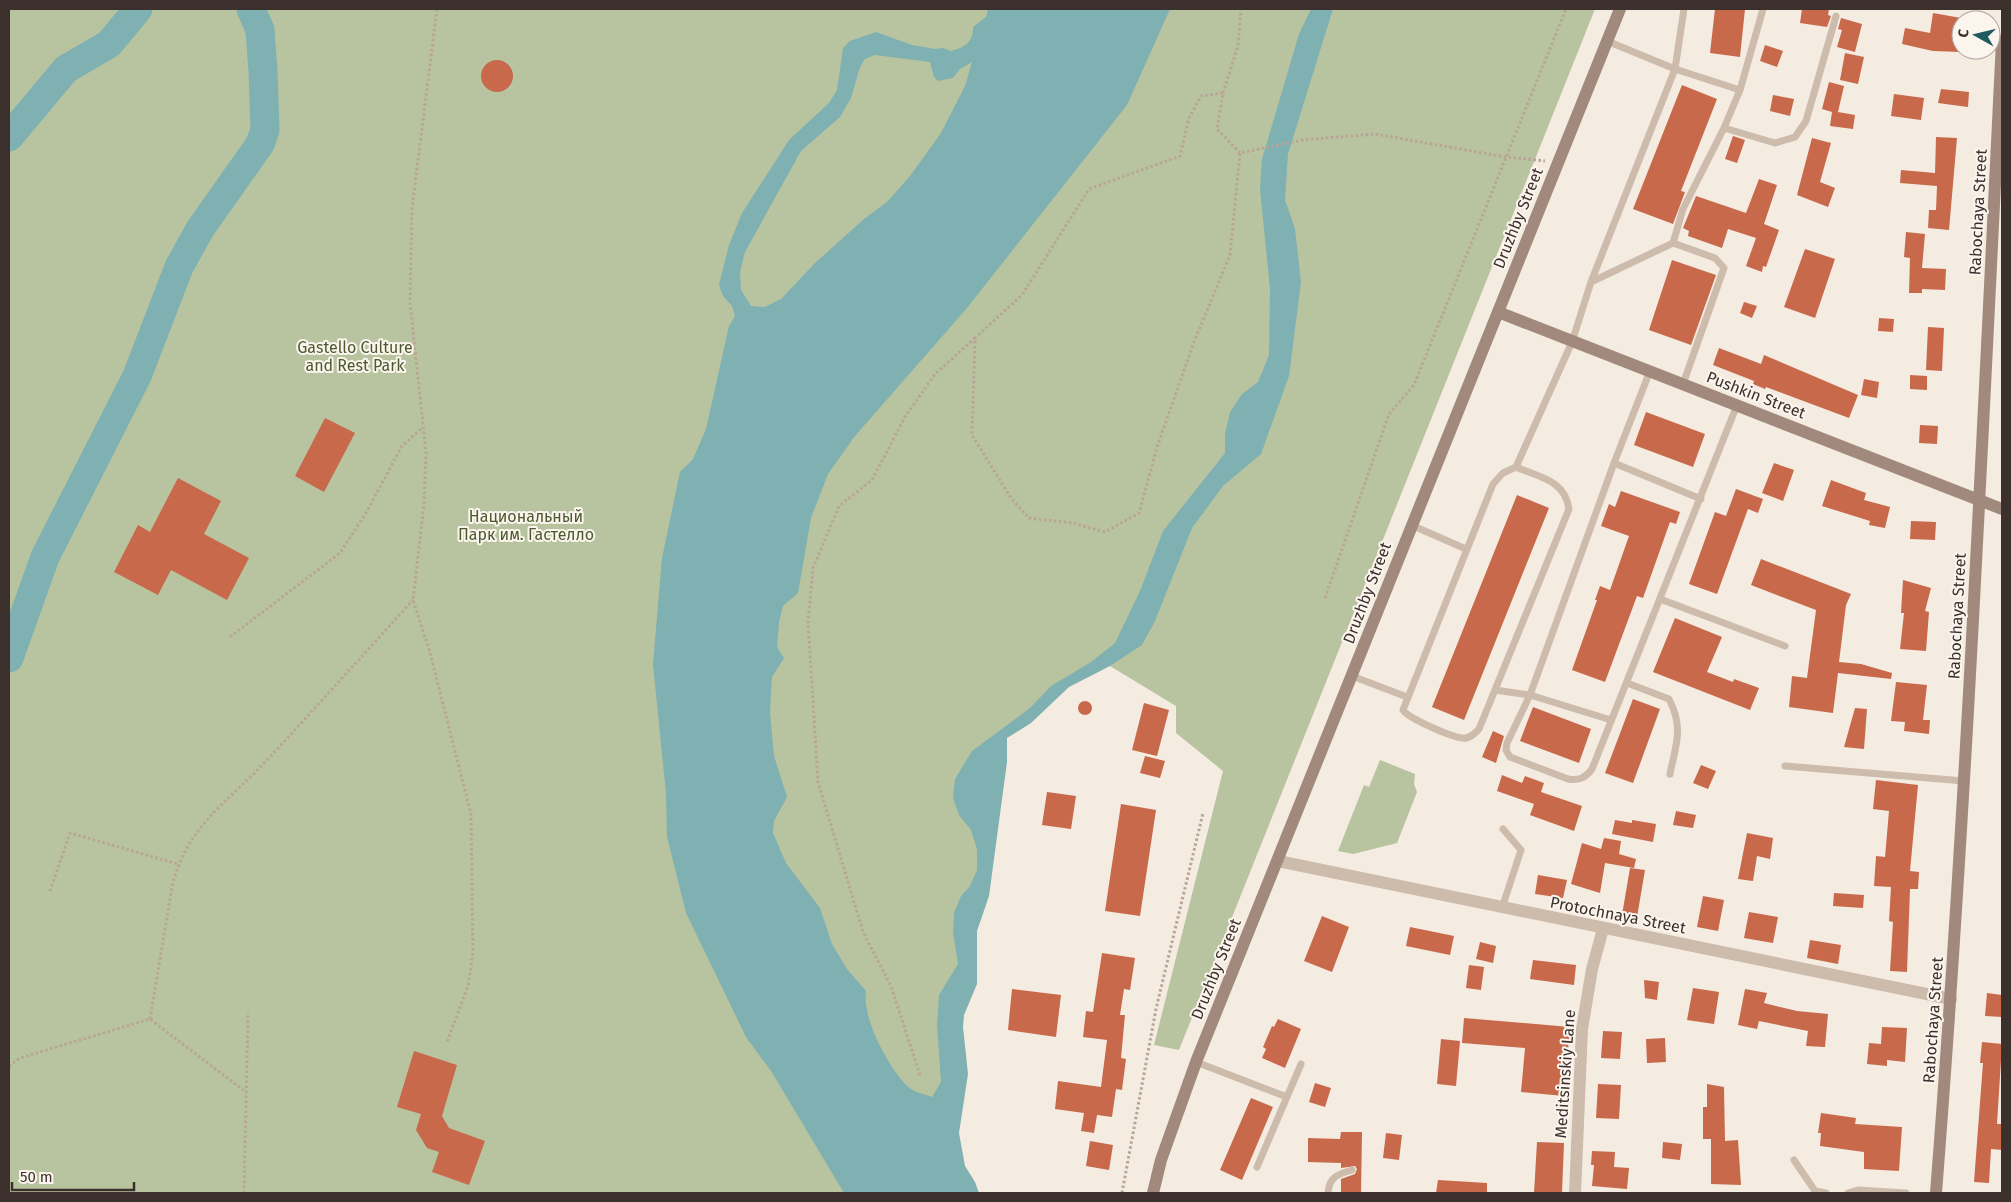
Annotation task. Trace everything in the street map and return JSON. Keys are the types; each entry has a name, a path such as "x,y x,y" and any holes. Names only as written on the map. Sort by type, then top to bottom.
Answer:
{"main road":[{"name":"Druzhby Street","path":"1153,1193 1161,1160 1196,1062 1620,9"},
{"name":"Rabochaya Street","path":"1936,1193 1951,999 1964,781 1980,500 2002,41"},
{"name":"Pushkin Street","path":"1498,312 2002,509"}],"street":[{"name":"Protochnaya Street","path":"1278,861 1951,999"},
{"name":"Meditsinskiy Lane","path":"1575,1193 1582,1029 1592,969 1603,929"}],"lane":[{"path":"1516,466 1558,485 1567,496 1569,509 1479,729 1473,735 1466,738 1458,738 1409,717 1403,710 1407,697 1493,484 1502,473 1516,466 1572,342 1590,282 1675,69 1684,9"},
{"path":"1673,242 1683,209 1724,128 1740,90 1763,9"},
{"path":"1724,128 1775,143 1795,138 1806,121 1836,16"},
{"path":"1607,41 1675,69 1740,90"},
{"path":"1590,282 1673,242 1715,258 1724,268 1683,384"},
{"path":"1650,371 1614,463 1530,695 1507,743 1506,750 1510,757 1516,761 1576,780 1586,777 1592,769 1737,405"},
{"path":"1614,463 1701,498"},
{"path":"1411,525 1466,549"},
{"path":"1660,599 1785,646"},
{"path":"1352,676 1407,697"},
{"path":"1627,683 1669,699 1677,715 1679,735 1670,774"},
{"path":"1495,690 1530,695 1611,720"},
{"path":"1785,766 1964,781"},
{"path":"1502,908 1521,850 1503,829"},
{"path":"1196,1062 1286,1097"},
{"path":"1257,1167 1300,1064"},
{"path":"1794,1160 1815,1192 1826,1193"},
{"path":"1328,1193 1329,1184 1337,1174 1352,1170"},
{"path":"1848,1193 1858,1190 1906,1193"}],"path":[{"path":"437,9 412,208 410,302 426,453 424,504 413,600 429,649 471,814 473,953 468,986 448,1042"},
{"path":"975,338 972,435 1011,498 1029,518 1072,522 1105,532 1138,513 1158,444 1194,342 1230,256 1240,153 1217,129 1223,93 1238,46 1241,9"},
{"path":"1324,598 1388,414 1414,386 1566,9"},
{"path":"920,1075 891,986 863,932 818,782 808,621 813,568 839,506 872,480 905,417 935,374 1022,295 1090,189 1180,156 1189,118 1201,96 1223,93"},
{"path":"1240,153 1303,140 1375,134 1506,157 1558,162"},
{"path":"230,637 340,553 366,513 402,446 423,427"},
{"path":"150,1019 172,887 178,864 191,839 210,814 252,777 413,600"},
{"path":"1122,1193 1156,1009 1203,813"},
{"path":"50,891 70,833 178,864"},
{"path":"244,1193 248,1012"},
{"path":"9,1066 20,1058 150,1019"},
{"path":"150,1019 247,1094"}],"green space":[{"name":"Национальный Парк им. Гастелло","path":"9,9 1595,9 1179,1050 1154,1045 1223,771 1176,733 1176,706 1110,666 1120,659 1112,655 999,731 948,1139 963,1193 9,1193"},
{"path":"1380,760 1415,774 1414,784 1417,792 1397,843 1353,854 1338,851 1364,785 1369,787"}],"water":[{"path":"988,9 1170,9 1127,105 967,308 855,436 828,474 811,518 798,593 783,606 779,622 777,647 784,658 772,677 770,712 774,756 787,797 774,821 773,833 786,863 820,908 832,944 847,969 866,991 868,1015 872,1028 892,1067 909,1088 932,1097 941,1082 937,1025 939,995 958,964 953,932 954,913 961,896 970,886 977,870 977,849 971,830 959,815 953,798 955,779 972,751 1030,708 1051,686 1091,662 1115,643 1140,591 1163,531 1225,453 1225,434 1230,412 1242,394 1258,382 1269,355 1270,289 1260,189 1262,159 1299,34 1311,9 1333,9 1288,154 1285,200 1295,229 1301,282 1289,376 1261,454 1223,486 1192,528 1155,621 1142,645 1110,666 1069,687 1031,723 1007,738 1007,762 989,896 977,931 977,984 964,1015 963,1027 968,1074 959,1133 965,1166 975,1182 979,1193 844,1193 771,1071 746,1037 686,913 667,837 666,794 653,664 662,558 680,472 693,459 706,429 729,326 735,316 732,306 723,296 719,285 729,245 742,213 789,140 829,103 837,90 843,48 850,41 876,32 912,45 935,49 943,48 951,51 967,44 972,37 973,27 986,17","holes":["875,55 930,62 934,77 938,81 953,78 960,69 972,62 965,86 941,133 910,176 887,202 864,219 814,264 781,299 765,307 751,306 741,290 740,272 745,252 801,151 840,117 851,98 860,67 865,59"]}],"building":[{"path":"1715,9 1745,9 1740,57 1710,53"},
{"path":"1802,9 1829,9 1828,15 1831,16 1827,27 1800,23"},
{"path":"1933,13 1951,16 1951,52 1933,51 1902,44 1905,28 1930,33"},
{"path":"1841,18 1862,24 1855,52 1837,47 1842,30 1838,29"},
{"path":"1765,45 1783,51 1777,67 1760,61"},
{"path":"1845,53 1864,57 1858,84 1840,80"},
{"path":"497,60 503,61 508,65 512,70 512,82 508,87 503,91 497,92 491,91 486,87 482,82 481,76 482,70 486,65 491,61"},
{"path":"1829,82 1844,86 1838,112 1855,115 1853,129 1830,126 1832,112 1822,109"},
{"path":"1682,85 1717,99 1681,191 1685,192 1673,224 1633,209"},
{"path":"1941,89 1969,92 1968,107 1938,103"},
{"path":"1894,94 1924,98 1921,120 1891,116"},
{"path":"1773,95 1794,99 1790,116 1770,111"},
{"path":"1733,136 1745,140 1737,163 1725,159"},
{"path":"1936,137 1957,138 1949,230 1928,228 1929,210 1936,210 1937,186 1900,183 1901,170 1935,173"},
{"path":"1812,138 1831,143 1820,182 1835,188 1828,207 1797,195"},
{"path":"1759,179 1777,185 1764,224 1779,230 1766,267 1763,266 1762,272 1746,266 1756,238 1728,229 1722,248 1688,236 1689,231 1683,228 1696,196 1746,213"},
{"path":"1906,232 1925,234 1922,268 1946,269 1945,290 1922,289 1922,293 1909,293 1910,258 1904,257"},
{"path":"1805,249 1835,259 1815,318 1784,307"},
{"path":"1672,260 1716,275 1691,345 1649,330"},
{"path":"1744,302 1757,306 1752,318 1740,313"},
{"path":"1879,318 1894,319 1893,332 1878,331"},
{"path":"1928,327 1944,328 1942,371 1926,370"},
{"path":"1719,348 1761,364 1764,355 1858,395 1849,418 1766,387 1765,389 1753,384 1754,381 1713,365"},
{"path":"1910,375 1927,376 1927,390 1910,389"},
{"path":"1864,379 1879,382 1877,398 1861,395"},
{"path":"1646,412 1705,434 1693,467 1634,445"},
{"path":"325,418 355,433 324,492 295,476"},
{"path":"1920,425 1938,426 1937,444 1919,443"},
{"path":"1774,463 1794,470 1783,501 1762,493"},
{"path":"178,478 221,501 204,534 249,558 227,600 171,570 158,595 114,572 138,525 150,532"},
{"path":"1831,480 1866,493 1864,500 1890,507 1885,528 1869,525 1870,521 1822,506"},
{"path":"1736,489 1763,499 1758,513 1748,509 1717,594 1689,584 1715,512 1726,516"},
{"path":"1621,491 1680,512 1676,524 1670,522 1643,598 1637,596 1605,682 1572,670 1597,600 1595,600 1600,586 1610,590 1629,536 1601,526 1609,504 1615,507"},
{"path":"1517,495 1549,508 1464,720 1432,707"},
{"path":"1911,521 1936,522 1935,540 1910,539"},
{"path":"1761,559 1851,594 1846,605 1839,662 1861,664 1892,673 1891,679 1838,673 1833,713 1789,707 1792,676 1807,678 1816,610 1751,585"},
{"path":"1903,580 1931,588 1925,611 1929,612 1926,651 1900,649 1904,613 1901,613"},
{"path":"1675,618 1722,637 1707,672 1733,682 1734,679 1759,688 1750,710 1653,672"},
{"path":"1896,682 1927,685 1923,720 1930,720 1929,734 1904,731 1905,722 1891,721"},
{"path":"1633,699 1660,709 1633,783 1605,773"},
{"path":"1082,701 1088,701 1092,708 1088,715 1082,715 1078,711 1078,705"},
{"path":"1144,703 1169,710 1157,756 1132,750"},
{"path":"1533,707 1591,729 1579,763 1520,741"},
{"path":"1855,708 1867,709 1864,749 1844,747"},
{"path":"1493,731 1504,736 1496,763 1482,757"},
{"path":"1145,756 1165,761 1160,778 1140,773"},
{"path":"1701,765 1716,771 1708,789 1693,783"},
{"path":"1502,775 1522,783 1525,776 1544,783 1541,792 1582,806 1574,831 1530,815 1534,804 1497,791"},
{"path":"1876,780 1918,785 1910,871 1919,872 1918,889 1910,889 1907,972 1890,971 1893,922 1889,921 1891,887 1874,886 1876,856 1885,857 1889,811 1873,809"},
{"path":"1047,792 1076,796 1071,829 1042,825"},
{"path":"1121,804 1156,810 1140,916 1105,911"},
{"path":"1676,811 1696,815 1693,828 1673,825"},
{"path":"1615,820 1632,823 1632,820 1656,824 1653,842 1612,834"},
{"path":"1747,833 1773,838 1770,859 1757,856 1753,881 1738,879"},
{"path":"1604,838 1621,841 1619,854 1636,859 1634,868 1605,863 1600,893 1571,884 1582,843 1601,849"},
{"path":"1630,868 1645,870 1636,923 1621,921"},
{"path":"1538,875 1567,880 1563,898 1535,894"},
{"path":"1834,893 1864,895 1863,908 1833,906"},
{"path":"1703,896 1724,900 1718,931 1697,927"},
{"path":"1749,912 1778,917 1773,943 1744,938"},
{"path":"1322,916 1349,927 1332,972 1304,961"},
{"path":"1410,927 1454,936 1450,955 1406,946"},
{"path":"1810,940 1841,945 1838,964 1807,958"},
{"path":"1480,942 1496,946 1493,963 1476,959"},
{"path":"1102,953 1135,958 1130,990 1124,989 1120,1015 1125,1015 1121,1058 1126,1059 1122,1090 1116,1089 1112,1117 1097,1115 1094,1133 1081,1131 1084,1113 1055,1109 1058,1081 1101,1087 1107,1040 1083,1037 1086,1011 1093,1012"},
{"path":"1533,960 1576,965 1574,985 1530,979"},
{"path":"1469,965 1484,967 1481,990 1466,988"},
{"path":"1644,980 1659,982 1657,1000 1645,998"},
{"path":"1693,988 1719,992 1714,1024 1687,1020"},
{"path":"1012,989 1061,995 1056,1037 1008,1030"},
{"path":"1745,989 1767,993 1764,1003 1797,1011 1828,1014 1825,1047 1806,1046 1808,1031 1759,1021 1757,1029 1738,1025"},
{"path":"1987,993 2002,995 2002,1017 1985,1016"},
{"path":"1464,1018 1570,1027 1564,1096 1521,1092 1525,1048 1462,1043"},
{"path":"1278,1019 1301,1029 1285,1068 1262,1058 1266,1049 1263,1047 1272,1026 1274,1027"},
{"path":"1882,1027 1907,1028 1905,1062 1887,1060 1887,1066 1867,1064 1869,1043 1881,1044"},
{"path":"1603,1031 1622,1032 1620,1059 1601,1058"},
{"path":"1665,1038 1666,1062 1647,1063 1646,1039"},
{"path":"1441,1039 1460,1041 1456,1086 1437,1084"},
{"path":"1982,1042 2002,1044 1997,1124 2002,1124 2002,1150 1991,1149 1989,1183 1974,1182 1983,1063 1980,1063"},
{"path":"414,1051 457,1065 442,1116 449,1128 485,1141 469,1185 432,1172 439,1152 427,1148 416,1130 421,1114 397,1107"},
{"path":"1315,1083 1331,1088 1325,1107 1309,1102"},
{"path":"1598,1084 1621,1085 1619,1119 1596,1118"},
{"path":"1707,1084 1724,1087 1725,1141 1738,1140 1741,1185 1711,1184 1711,1139 1703,1139 1703,1107 1707,1107"},
{"path":"1251,1098 1273,1107 1242,1180 1220,1170"},
{"path":"1821,1113 1856,1118 1855,1124 1902,1127 1899,1171 1864,1169 1864,1152 1820,1146 1821,1133 1818,1133"},
{"path":"1341,1132 1362,1132 1361,1193 1341,1193 1341,1179 1355,1174 1357,1169 1355,1166 1341,1168 1341,1163 1308,1162 1308,1138 1340,1139"},
{"path":"1386,1133 1402,1135 1399,1160 1383,1158"},
{"path":"1090,1141 1113,1145 1109,1170 1086,1166"},
{"path":"1537,1142 1564,1143 1562,1193 1534,1193"},
{"path":"1663,1142 1682,1144 1680,1160 1662,1158"},
{"path":"1592,1151 1615,1152 1614,1167 1629,1168 1627,1189 1592,1186 1594,1165 1591,1165"},
{"path":"1438,1180 1487,1183 1487,1193 1436,1193"}],"waterway":[{"path":"9,137 66,69 109,44 138,9"},
{"path":"9,658 45,557 137,376 179,267 200,229 260,144 265,130 263,71 260,30 251,9"}],"park label":[{"name":"Gastello Culture and Rest Park","path":"355,356"}]}
